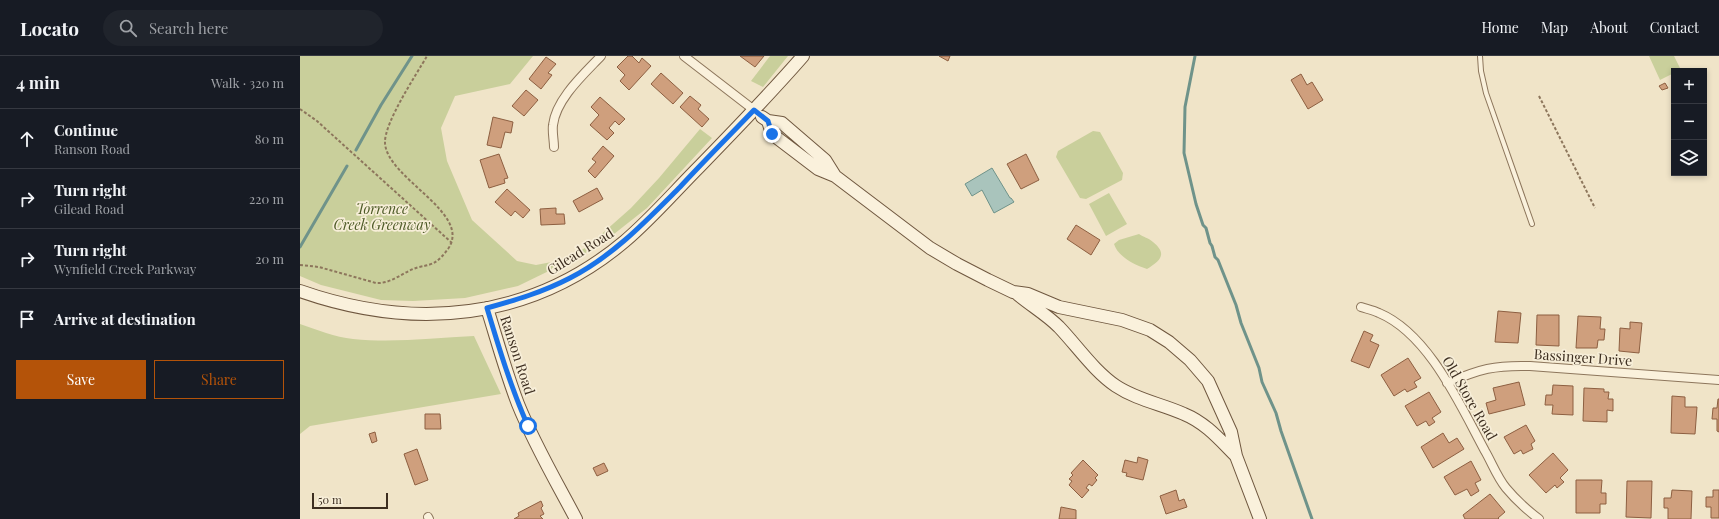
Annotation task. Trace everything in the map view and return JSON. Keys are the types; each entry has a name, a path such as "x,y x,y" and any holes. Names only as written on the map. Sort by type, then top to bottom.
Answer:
{"street":[{"path":"554,147 552,126 559,107 570,89 601,56"},
{"path":"684,56 768,121 772,134 818,168 835,176 942,256 1014,292 1046,314 1103,376 1116,386 1130,394 1184,414 1202,424 1217,436 1236,456"},
{"name":"Gilead Road","path":"300,291 328,300 382,312 439,315 487,308 534,294 571,278 618,246 644,223 754,110 803,56"},
{"path":"1014,292 1028,294 1059,307 1122,320 1150,330 1169,342 1190,360 1208,381 1231,432 1236,456 1260,519"},
{"name":"Ranson Road","path":"487,308 519,405 548,466 576,519"},
{"name":"Old Store Road","path":"1361,308 1379,313 1399,324 1413,336 1431,356 1505,487 1526,510 1539,519"},
{"name":"Bassinger Drive","path":"1447,383 1484,368 1503,366 1530,366 1719,380"}],"lane":[{"path":"1480,56 1481,71 1486,93 1532,224"}],"path":[{"path":"300,265 319,267 383,284 418,268 430,266 440,260 452,243 453,236 451,226 445,215 406,178 388,153 385,145 385,135 392,120 427,56"},
{"path":"1539,96 1595,208"},
{"path":"300,109 317,121 452,243"}],"green space":[{"name":"Torrence Creek Greenway","path":"300,56 533,56 510,84 455,96 441,128 447,161 472,220 517,261 536,265 562,260 587,247 631,208 659,178 700,129 712,138 647,208 594,249 518,286 465,298 413,301 381,300 321,285 300,276"},
{"path":"770,56 788,56 763,87 751,81"},
{"path":"1649,56 1674,56 1680,68 1671,68 1671,74 1660,80"},
{"path":"1093,131 1100,132 1123,173 1122,180 1086,199 1080,198 1056,157 1058,151"},
{"path":"1109,193 1127,224 1106,236 1089,204"},
{"path":"1139,234 1150,239 1158,246 1161,254 1159,260 1147,269 1132,263 1123,257 1116,249 1114,244 1119,240"},
{"path":"300,324 340,337 353,339 414,340 474,336 501,394 310,426 300,434"}],"water":[{"path":"992,168 1014,202 994,213 982,190 972,196 965,184"}],"building":[{"path":"628,56 632,56 639,63 642,58 651,66 629,90 620,81 625,75 617,67"},
{"path":"740,56 764,56 755,67"},
{"path":"939,56 950,56 948,61"},
{"path":"546,57 556,64 548,73 552,75 541,89 529,79"},
{"path":"661,73 683,93 673,104 651,84"},
{"path":"1301,74 1307,85 1312,82 1323,100 1308,109 1291,80"},
{"path":"1665,83 1668,88 1662,90 1659,86"},
{"path":"526,90 538,100 524,116 512,106"},
{"path":"690,96 701,105 698,109 709,119 702,127 680,107"},
{"path":"600,97 625,119 619,125 615,121 609,128 614,133 607,140 590,125 599,115 591,107"},
{"path":"493,117 513,122 511,133 505,132 501,148 487,145"},
{"path":"603,146 614,156 595,178 588,171 596,162 592,159"},
{"path":"499,154 508,178 504,179 505,183 489,188 480,160"},
{"path":"1026,154 1039,180 1021,189 1007,164"},
{"path":"597,188 603,199 579,212 573,201"},
{"path":"507,189 530,210 523,218 515,211 511,216 495,202"},
{"path":"556,208 556,214 564,214 565,224 541,225 540,209"},
{"path":"1076,225 1100,240 1091,255 1067,239"},
{"path":"1498,311 1521,313 1518,343 1495,342"},
{"path":"1537,315 1559,315 1559,346 1536,345"},
{"path":"1578,316 1601,317 1600,329 1605,329 1604,340 1598,340 1597,348 1576,348"},
{"path":"1630,322 1642,323 1639,353 1619,351 1620,328 1630,329"},
{"path":"1364,331 1373,335 1370,341 1379,345 1369,368 1351,361"},
{"path":"1408,358 1421,378 1414,382 1417,387 1407,392 1405,389 1394,396 1381,375"},
{"path":"1519,382 1525,405 1489,414 1486,403 1496,400 1493,388"},
{"path":"1553,385 1573,386 1573,415 1552,414 1553,405 1545,405 1546,395 1552,395"},
{"path":"1584,388 1604,389 1604,392 1609,392 1608,399 1613,399 1613,411 1607,410 1607,422 1583,421"},
{"path":"1429,392 1441,412 1432,418 1435,422 1429,426 1426,421 1417,426 1405,406"},
{"path":"1672,396 1685,397 1685,407 1697,407 1695,434 1671,433"},
{"path":"1718,399 1719,432 1717,431 1717,419 1712,419 1713,408 1717,408"},
{"path":"425,414 440,414 441,429 425,429"},
{"path":"1526,425 1535,441 1531,444 1533,449 1523,454 1521,450 1514,454 1504,437"},
{"path":"375,432 377,441 372,443 369,434"},
{"path":"1443,433 1449,443 1457,438 1464,449 1433,468 1421,447"},
{"path":"417,449 428,480 415,485 404,454"},
{"path":"1553,453 1568,470 1560,478 1564,482 1557,488 1555,485 1546,493 1529,475"},
{"path":"1138,457 1148,460 1143,480 1126,476 1127,473 1122,472 1125,460 1137,463"},
{"path":"1083,460 1098,475 1095,478 1097,480 1092,486 1089,484 1086,488 1089,490 1082,498 1069,485 1072,481 1069,479 1073,475 1071,473"},
{"path":"1471,461 1481,480 1475,483 1479,491 1471,496 1467,489 1455,495 1444,477"},
{"path":"604,463 608,471 597,476 593,468"},
{"path":"1576,480 1602,480 1601,493 1606,493 1606,504 1600,504 1600,513 1576,513"},
{"path":"1627,481 1652,481 1651,518 1626,517"},
{"path":"1176,490 1179,501 1184,499 1187,507 1166,514 1160,496"},
{"path":"1672,490 1692,491 1691,519 1668,519 1668,508 1664,508 1664,498 1671,498"},
{"path":"1713,490 1719,490 1719,518 1711,518 1711,507 1706,507 1706,497 1713,497"},
{"path":"1490,494 1505,512 1498,518 1499,519 1465,519 1463,515"},
{"path":"541,501 543,506 541,508 544,514 540,516 543,519 514,519 519,516 518,513"},
{"path":"1061,507 1076,510 1076,519 1059,519"}],"waterway":[{"path":"356,150 381,105 412,56"},
{"path":"1195,56 1185,107 1184,153 1196,204 1203,225 1206,228 1215,257 1218,260 1236,305 1241,323 1259,368 1262,382 1276,413 1312,519"},
{"path":"300,247 347,166"}],"route":[{"path":"528,426 501,354 487,308 520,299 571,278 624,242 754,110 768,121 772,134"}]}
